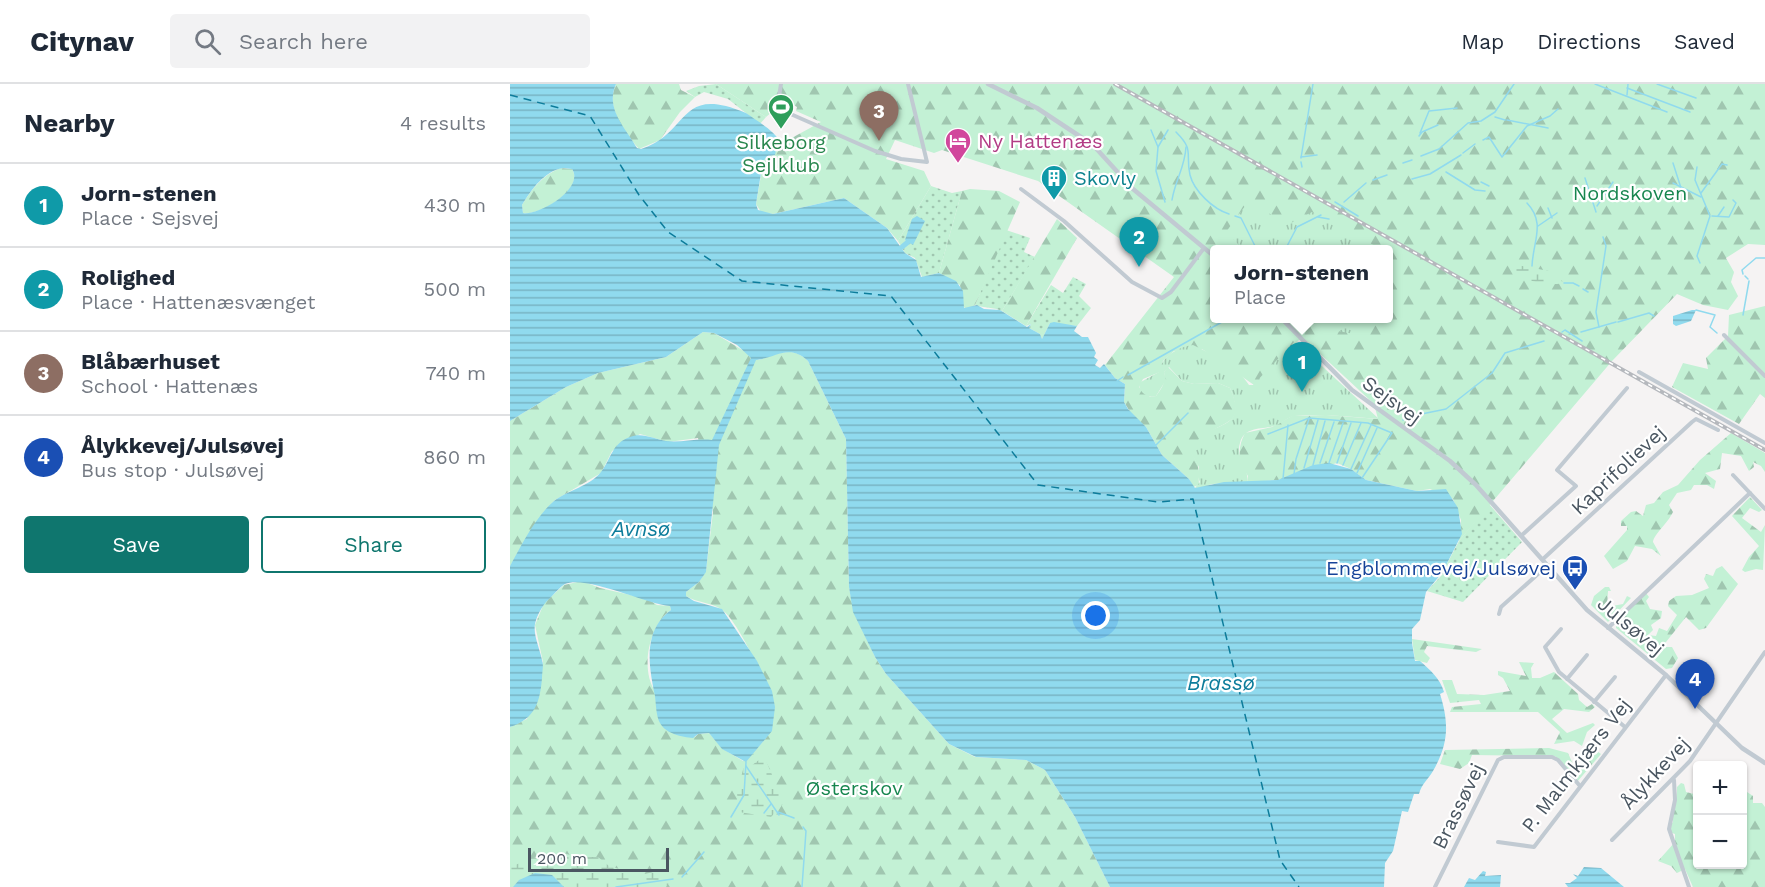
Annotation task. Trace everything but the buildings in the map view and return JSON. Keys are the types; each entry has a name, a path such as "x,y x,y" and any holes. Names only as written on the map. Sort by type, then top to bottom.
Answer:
{"street":[{"path":"781,84 778,103 786,112 874,151 901,159 927,162 908,84"},
{"path":"988,84 1037,108 1093,146 1133,189 1210,253"},
{"path":"1021,189 1064,221 1141,290 1162,298 1171,292 1204,248"},
{"name":"Sejsvej","path":"1286,323 1345,385 1450,461 1491,500"},
{"path":"1724,335 1765,376"},
{"path":"1639,372 1765,443"},
{"path":"1522,535 1575,486 1557,470 1627,388"},
{"name":"Kaprifolievej","path":"1543,560 1696,419 1718,430"},
{"path":"1733,475 1765,509"},
{"path":"1608,628 1750,493"},
{"name":"Julsøvej","path":"1491,500 1587,610 1666,675 1742,748 1765,763"},
{"path":"1498,614 1502,607 1548,565"},
{"path":"1561,629 1545,647 1559,672 1625,727"},
{"name":"Ålykkevej","path":"1612,840 1674,779 1718,723 1765,652"},
{"path":"1567,679 1587,655"},
{"name":"P. Malmkjærs Vej","path":"1498,842 1534,847 1666,675"},
{"path":"1594,702 1615,677"},
{"name":"Brassøvej","path":"1435,887 1498,760 1504,757 1552,758 1580,786"},
{"path":"1674,779 1675,800 1669,828 1689,887"}],"green space":[{"path":"616,84 679,84 681,90 695,97 680,112 660,140 639,149 622,127 614,110 613,93"},
{"path":"716,84 766,117 760,124 728,99 704,92 695,97 686,91 699,86"},
{"name":"Nordskoven","path":"716,84 1765,84 1765,245 1748,244 1726,258 1734,272 1731,282 1738,296 1728,310 1703,305 1677,294 1612,361 1459,541 1461,520 1453,499 1430,489 1417,491 1366,480 1351,469 1337,463 1278,480 1247,482 1248,476 1240,455 1245,433 1272,427 1292,416 1326,415 1378,419 1374,404 1302,337 1254,385 1202,349 1174,351 1163,361 1160,372 1143,379 1139,387 1150,397 1156,396 1160,390 1164,382 1164,372 1168,367 1182,381 1194,384 1218,383 1230,388 1236,408 1235,414 1228,422 1207,434 1190,450 1198,465 1199,485 1193,487 1189,479 1162,455 1146,427 1132,415 1124,402 1125,384 1115,378 1105,365 1174,277 1038,181 942,150 934,153 895,140 886,159 924,171 931,186 898,241 887,228 844,198 773,214 761,212 756,204 764,158 774,155 777,146 821,122 796,111 797,107 792,104 787,106 783,103 766,117"},
{"path":"561,168 572,169 574,177 567,193 549,206 531,213 523,213 522,205 534,188 543,178"},
{"path":"931,186 952,193 962,191 939,273 922,277 915,258 905,253 898,241"},
{"path":"970,189 999,191 1020,202 975,305 968,309 963,307 960,285 939,273 962,191"},
{"path":"1248,202 1289,224 1312,212 1374,245 1239,245 1226,232"},
{"path":"1057,219 1077,238 1026,326 1002,311"},
{"path":"1006,230 1030,238 1024,252 1035,257 1002,311 975,305"},
{"path":"1507,263 1554,272 1564,283 1547,284 1533,281"},
{"path":"1073,277 1086,284 1079,296 1091,308 1077,326 1050,323 1042,339 1040,334 1029,328 1031,324 1026,326 1051,285 1063,293"},
{"path":"1765,306 1765,398 1760,394 1739,424 1672,387 1683,363 1708,369 1706,358 1728,336 1729,315"},
{"path":"1317,323 1360,323 1354,334 1322,328"},
{"name":"Østerskov","path":"703,332 714,333 759,360 790,352 808,361 846,439 849,587 854,612 875,657 886,674 949,744 975,757 1026,760 1045,770 1075,817 1110,887 510,887 510,727 527,719 543,662 535,625 544,603 564,585 582,581 600,588 648,599 657,605 670,606 671,610 663,617 652,636 648,660 650,682 659,697 695,737 698,734 709,733 723,749 743,761 761,743 772,727 772,711 763,679 737,628 721,609 686,596 686,592 699,582 706,571 713,512 698,438 668,442 640,434 612,451 601,473 555,500 546,510 510,566 510,421 566,387 598,373 666,357"},
{"path":"1295,341 1379,419 1306,415 1289,418 1274,426 1252,430 1242,438 1239,448 1247,482 1212,484 1199,489 1195,488 1200,482 1197,475 1199,467 1189,450 1206,433 1233,418 1234,401 1230,388 1218,383 1194,384 1182,381 1169,367 1164,372 1166,380 1156,396 1144,394 1139,383 1159,372 1163,361 1172,353 1193,345 1224,362 1238,372 1249,385 1253,385"},
{"path":"1731,433 1765,453 1765,472 1761,466 1753,462 1754,467 1749,471 1741,456 1722,453 1720,469 1705,473 1716,481 1714,489 1707,485 1694,485 1691,490 1677,493 1669,505 1673,512 1653,542 1661,556 1652,549 1635,546 1627,561 1613,569 1604,556 1627,530 1627,526 1621,526 1621,521 1631,512 1636,511 1643,516 1646,505 1654,503 1663,492 1678,485 1700,460"},
{"path":"1750,497 1762,510 1759,512 1750,508 1742,518 1761,532 1765,525 1763,570 1745,572 1742,570 1749,557 1759,546 1732,516"},
{"path":"1489,504 1522,542 1463,602 1427,591 1440,577 1459,541"},
{"path":"1722,566 1738,584 1706,628 1699,630 1686,617 1662,647 1672,647 1678,658 1672,668 1666,669 1616,628 1616,623 1646,593 1649,597 1646,601 1650,609 1662,611 1661,618 1651,625 1653,630 1648,635 1656,636 1659,628 1667,631 1677,615 1668,606 1669,601 1676,596 1692,595 1709,588 1704,579 1706,574 1713,576 1716,569"},
{"path":"1605,587 1609,587 1611,591 1608,591 1607,607 1623,604 1627,596 1631,598 1608,622 1591,605 1594,596"},
{"path":"1412,639 1482,649 1476,652 1427,646 1424,652 1430,658 1427,663 1415,660"},
{"path":"1519,662 1534,663 1531,668 1532,678 1540,678 1554,672 1578,694 1579,700 1587,707 1592,704 1595,707 1589,712 1564,709 1552,719 1567,733 1593,723 1595,725 1587,732 1582,746 1574,741 1554,744 1560,732 1538,712 1450,712 1452,707 1481,704 1479,700 1450,703 1442,680 1452,680 1457,694 1484,695 1510,691 1503,678 1498,675 1498,671 1526,676"},
{"path":"1588,745 1601,754 1577,782 1555,756 1472,755 1469,763 1460,769 1440,764 1445,750 1549,748 1568,753 1576,771 1587,763"},
{"path":"764,756 784,803 771,817 739,812 737,793 744,766 751,766"},
{"path":"1681,783 1684,784 1686,792 1693,794 1693,869 1747,869 1747,792 1753,796 1753,803 1762,803 1765,807 1765,887 1693,887 1685,869 1677,873 1671,866 1658,861 1675,842 1675,834 1669,832 1669,826 1673,822 1672,813 1677,787"},
{"path":"553,850 577,857 598,857 609,866 640,875 658,871 670,872 673,879 666,887 564,887 564,884 519,880 510,887 510,867"}],"water":[{"name":"Brassø","path":"510,84 616,84 613,102 618,118 637,148 641,149 657,142 669,133 686,114 696,107 708,104 746,113 770,130 781,143 777,146 775,155 768,156 763,161 756,204 758,210 773,214 844,198 887,228 905,253 916,260 921,277 939,273 956,281 963,291 964,308 977,305 984,309 1000,310 1027,327 1031,324 1029,328 1040,334 1042,339 1050,323 1077,326 1074,331 1082,337 1088,337 1096,353 1094,357 1098,360 1095,365 1100,368 1104,364 1115,378 1125,384 1124,402 1128,409 1146,427 1162,455 1189,479 1195,488 1224,482 1278,480 1313,465 1329,463 1351,469 1366,480 1417,491 1446,489 1458,508 1462,534 1442,573 1426,592 1420,620 1412,629 1415,661 1420,661 1431,671 1444,692 1440,694 1445,714 1445,742 1433,771 1419,794 1414,794 1408,812 1402,811 1393,851 1385,863 1384,887 1110,887 1075,817 1045,770 1026,760 976,757 949,744 886,674 853,612 849,587 846,439 808,361 795,353 782,353 756,360 719,445 706,572 699,582 686,592 686,596 694,601 722,609 757,661 772,691 775,707 772,731 746,762 722,749 709,733 698,734 693,738 679,736 666,730 660,723 657,713 650,650 655,628 671,610 670,606 601,586 575,582 559,588 537,616 535,633 543,664 540,695 531,714 510,727 510,566 535,523 554,501 596,477 619,443 624,440 639,435 671,441 712,440 751,358 737,345 714,333 703,332 666,357 598,373 566,387 510,421","holes":["572,169 574,176 572,184 566,192 539,210 523,213 522,205 534,187 545,177 557,170"]},
{"path":"917,216 925,221 913,245 905,240 912,219"},
{"path":"1696,310 1691,321 1676,326 1673,324 1673,316"},
{"path":"1584,867 1601,868 1624,887 1568,887 1565,883 1570,883 1577,878 1573,874 1578,876"},
{"path":"1483,871 1486,872 1485,876 1501,875 1500,887 1464,887 1469,878 1475,880"},
{"path":"535,873 552,875 564,887 513,887 519,880"}],"waterway":[{"path":"1301,158 1313,84"},
{"path":"1421,156 1439,149 1468,123 1481,121 1495,112 1514,84"},
{"path":"1595,84 1667,112"},
{"path":"1627,95 1628,84"},
{"path":"1657,84 1696,98"},
{"path":"1627,88 1690,112"},
{"path":"1420,133 1429,111 1457,108"},
{"path":"1483,140 1489,137 1502,157 1527,126 1550,116 1558,109"},
{"path":"1495,117 1505,120"},
{"path":"1507,120 1548,128"},
{"path":"1419,136 1422,132 1438,125"},
{"path":"1151,130 1158,147 1156,171 1165,202"},
{"path":"1158,147 1168,130"},
{"path":"1176,132 1186,144 1192,181 1211,204 1229,214"},
{"path":"1463,153 1475,144"},
{"path":"1172,200 1186,147"},
{"path":"1301,157 1317,155"},
{"path":"1412,179 1430,174 1461,155"},
{"path":"1403,163 1412,160"},
{"path":"1301,162 1302,167"},
{"path":"1673,163 1681,188"},
{"path":"1701,193 1722,164 1727,165"},
{"path":"1697,167 1695,180 1710,216 1697,256 1700,263"},
{"path":"1446,172 1475,190 1485,191"},
{"path":"1373,180 1387,175"},
{"path":"1585,178 1596,212"},
{"path":"1481,182 1489,186"},
{"path":"1597,206 1613,182"},
{"path":"1344,202 1366,183"},
{"path":"1673,183 1701,197"},
{"path":"1712,216 1729,217 1736,203 1733,200"},
{"path":"1335,202 1358,216"},
{"path":"1527,203 1533,210 1537,225 1532,266"},
{"path":"1718,216 1724,207"},
{"path":"1548,208 1552,218"},
{"path":"1538,226 1557,213"},
{"path":"1288,245 1297,227 1321,215"},
{"path":"1235,216 1241,218 1254,245"},
{"path":"1318,217 1329,219"},
{"path":"1599,327 1596,312 1606,246 1603,237"},
{"path":"902,247 908,242"},
{"path":"1743,274 1742,270 1756,258 1765,258"},
{"path":"1745,276 1748,279"},
{"path":"1743,315 1749,281"},
{"path":"1564,283 1579,286"},
{"path":"1583,289 1588,292"},
{"path":"1696,310 1715,315 1710,327 1717,333"},
{"path":"1618,322 1649,313 1654,316"},
{"path":"1581,332 1616,322"},
{"path":"1128,375 1220,323"},
{"path":"1562,332 1565,330 1582,341"},
{"path":"1403,420 1407,417 1446,409 1492,373 1505,353 1544,341"},
{"path":"1117,381 1123,377"},
{"path":"1155,446 1188,413"},
{"path":"1268,434 1309,418 1368,423 1392,433 1362,478"},
{"path":"1294,474 1296,459 1309,419"},
{"path":"1304,468 1318,420"},
{"path":"1313,465 1325,421"},
{"path":"1320,463 1334,422"},
{"path":"1329,463 1343,423"},
{"path":"1337,463 1351,423"},
{"path":"1343,465 1361,423"},
{"path":"1283,479 1288,425"},
{"path":"1351,469 1371,425"},
{"path":"1357,473 1377,428"},
{"path":"731,817 744,795 746,762"},
{"path":"746,766 779,815"},
{"path":"764,813 771,804"},
{"path":"778,812 794,818"},
{"path":"802,887 806,831 803,827"},
{"path":"682,877 704,852"},
{"path":"616,887 673,879"}],"ferry route":[{"path":"510,95 590,116 639,195 668,232 742,281 891,296 1038,485 1158,502 1193,499 1280,860 1299,887"}],"railway":[{"path":"1115,84 1765,450"}],"place":[{"name":"Silkeborg Sejlklub","path":"781,130"},
{"name":"Blåbærhuset","path":"879,141"},
{"name":"Ny Hattenæs","path":"958,164"},
{"name":"Skovly","path":"1054,201"},
{"name":"Rolighed","path":"1139,267"},
{"name":"Jorn-stenen","path":"1302,392"},
{"name":"Engblommevej/Julsøvej","path":"1575,591"},
{"name":"Ålykkevej/Julsøvej","path":"1695,709"}],"water label":[{"name":"Avnsø","path":"641,528"}]}
